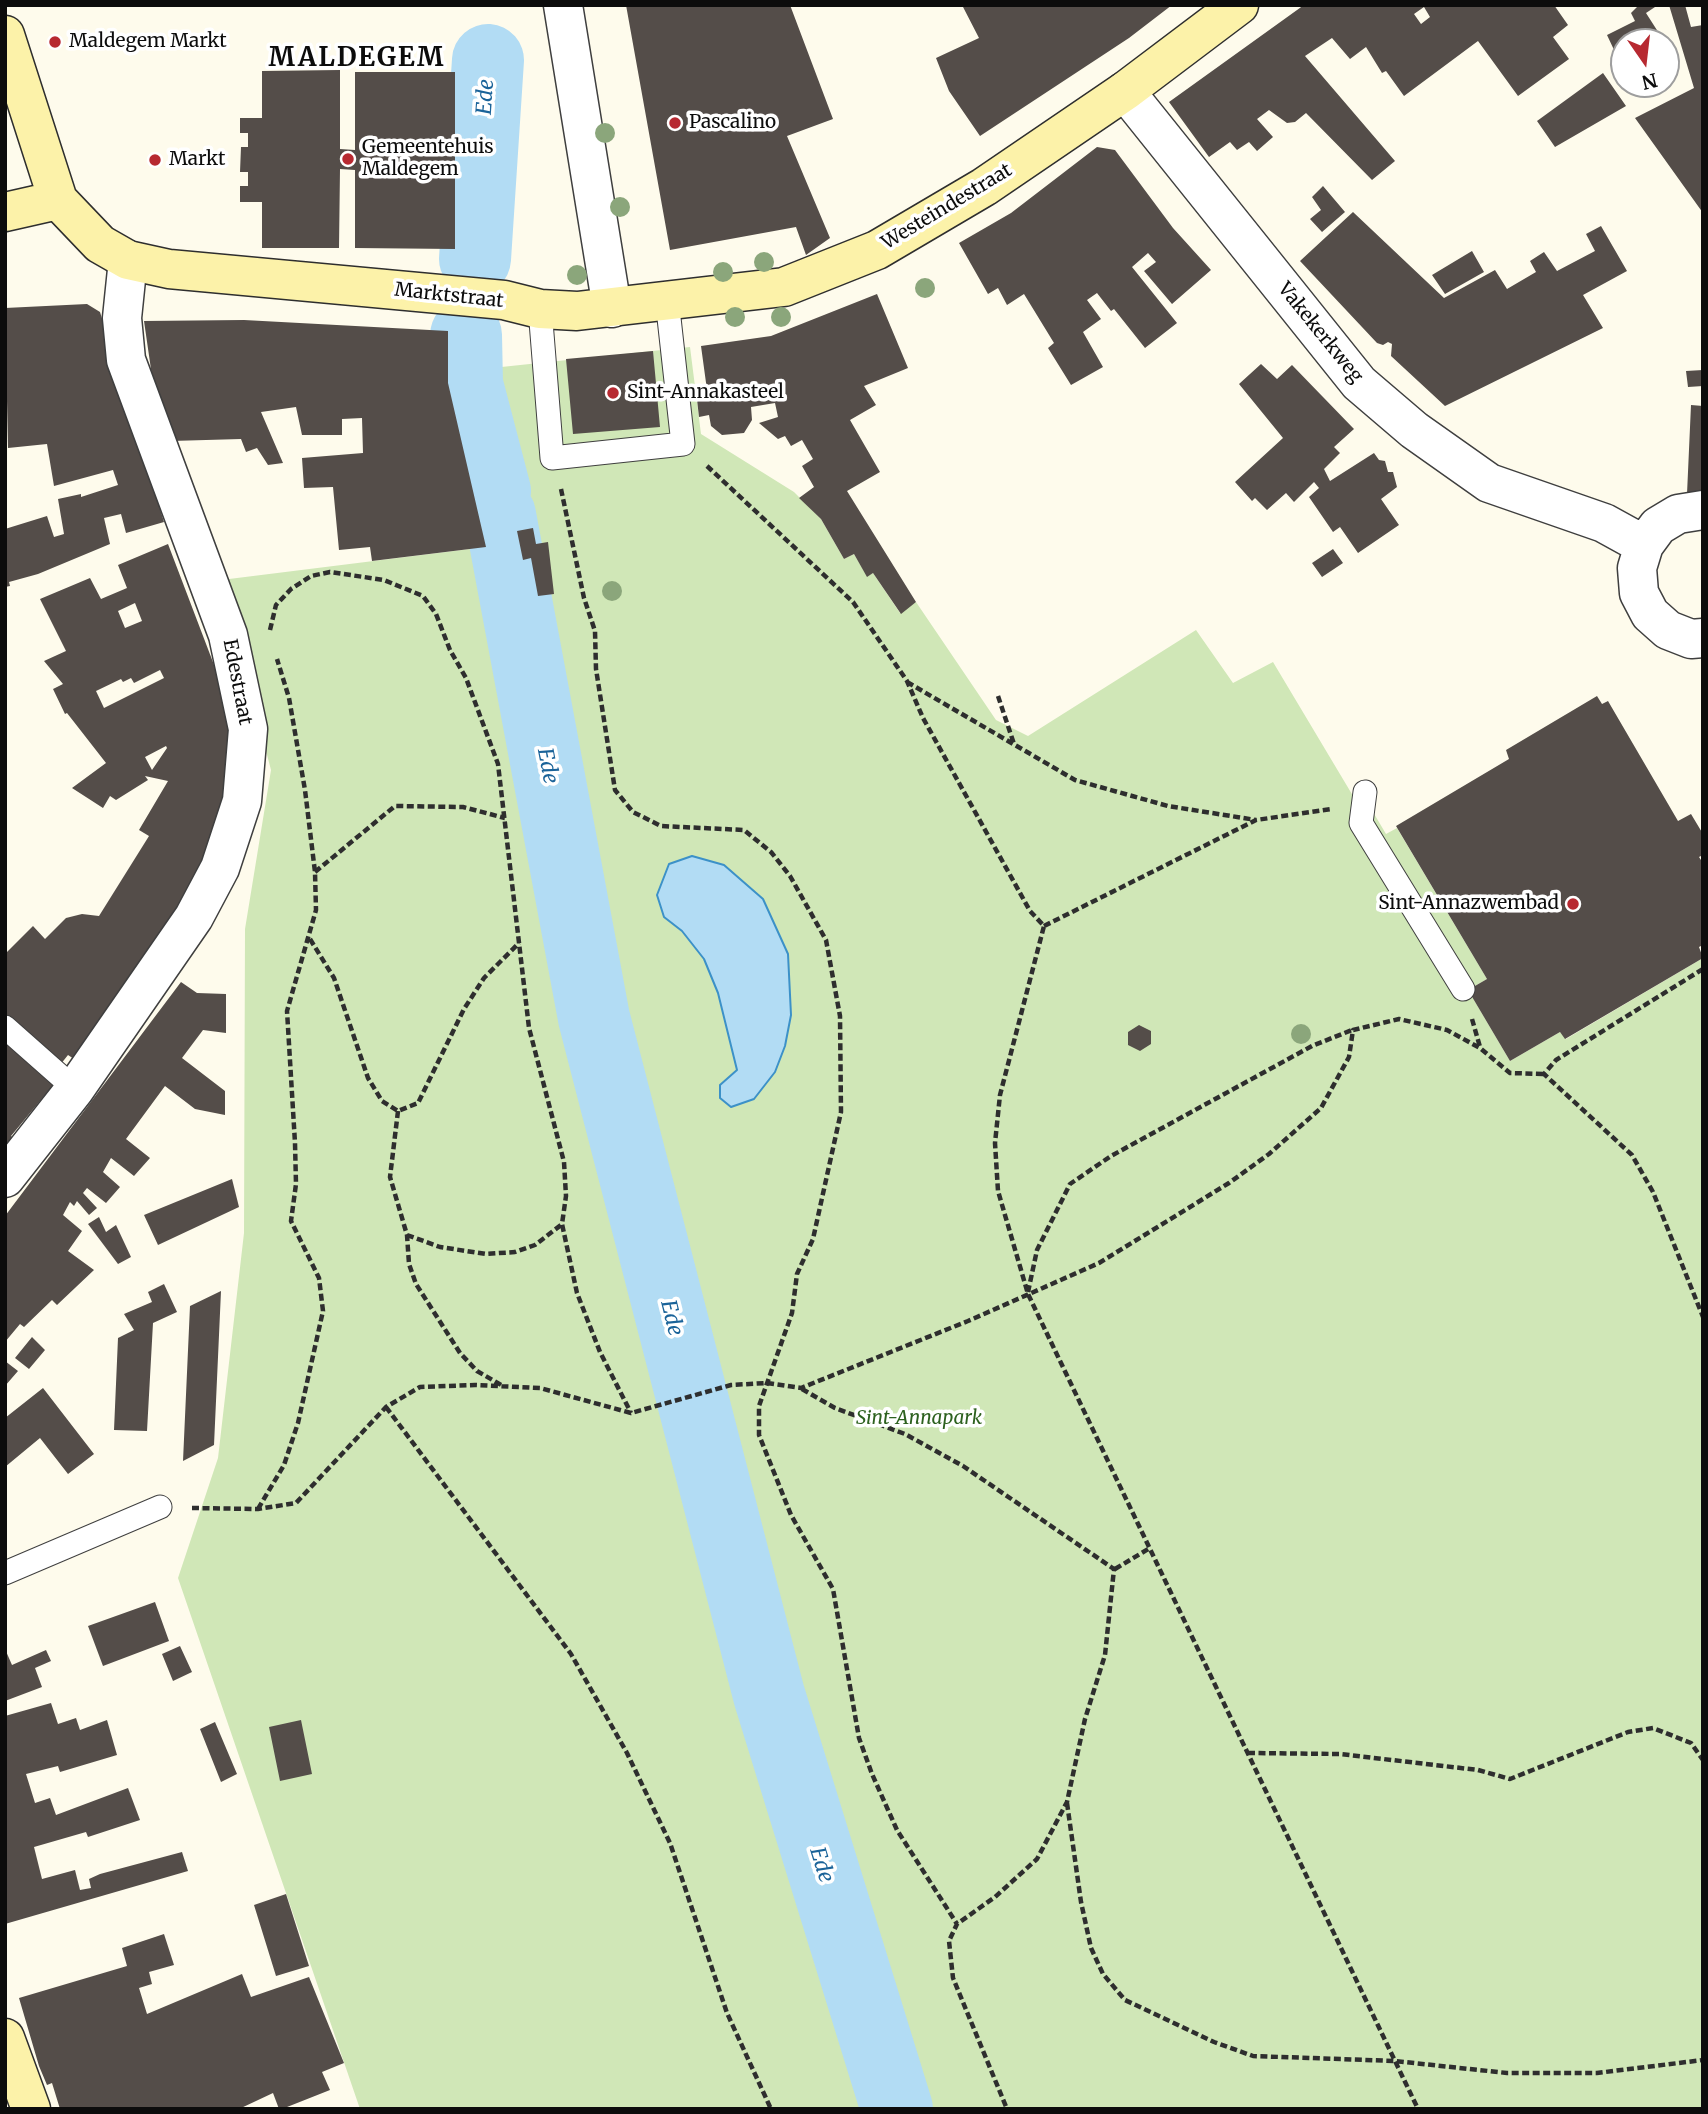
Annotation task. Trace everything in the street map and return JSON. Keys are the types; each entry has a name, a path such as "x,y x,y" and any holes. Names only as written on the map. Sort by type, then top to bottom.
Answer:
{"street":[{"path":"563,5 612,308"},
{"name":"Westeindestraat","path":"612,308 783,287 877,250 984,187 1125,91 1239,5"},
{"path":"5,35 58,200 5,212"},
{"name":"Vakekerkweg","path":"1125,91 1359,383 1414,429 1489,483 1604,523 1643,545"},
{"name":"Marktstraat","path":"58,200 100,244 128,260 169,269 504,300 540,309 577,311 612,308"},
{"name":"Edestraat","path":"5,1178 75,1089 194,917 220,868 243,801 248,729 229,635 126,360 122,318 128,260"},
{"path":"1703,510 1678,514 1658,526 1643,545 1637,568 1639,593 1650,614 1668,630 1691,639 1703,638"},
{"path":"5,2038 31,2109"}],"lane":[{"path":"540,309 552,458 684,444 667,300"},
{"path":"1365,792 1361,823 1463,989"},
{"path":"5,1027 75,1089"},
{"path":"5,1573 160,1507"}],"path":[{"path":"684,444 853,603 906,681 923,718 1030,911 1044,926"},
{"path":"552,458 567,513 584,598 595,631 596,669 615,790 633,812 660,826 744,830 771,852 790,876 825,940 840,1016 841,1112 813,1239 797,1274 792,1313 779,1358 759,1406 759,1435 791,1515 833,1589 859,1738 897,1830 957,1924"},
{"path":"272,640 270,628 276,605 291,589 311,576 330,572 384,580 423,596 436,614 479,708 498,764 529,1028 564,1162 566,1196 562,1224 577,1293 600,1352 631,1413"},
{"path":"258,1509 284,1465 298,1423 314,1362 323,1311 319,1278 291,1221 296,1170 287,1012 316,909 315,872 305,790 289,698 274,649"},
{"path":"906,681 1075,780 1168,806 1256,820 1336,809 1365,792"},
{"path":"998,696 1014,745"},
{"path":"315,872 394,806 463,807 505,818"},
{"path":"1256,820 1044,926 1000,1095 995,1143 998,1191 1028,1294 1418,2109"},
{"path":"309,939 334,978 368,1078 382,1101 398,1111"},
{"path":"398,1111 418,1103 464,1009 484,978 519,943"},
{"path":"1544,1074 1556,1060 1703,969"},
{"path":"1028,1294 1037,1250 1070,1184 1111,1156 1312,1046 1353,1030 1399,1019 1447,1030 1480,1048 1510,1073 1544,1074 1632,1155 1653,1192 1703,1317"},
{"path":"801,1388 1099,1263 1229,1183 1269,1154 1321,1108 1349,1057 1353,1030"},
{"path":"398,1111 390,1177 407,1235 409,1264 416,1284 460,1353 477,1371 503,1386"},
{"path":"407,1235 440,1247 486,1255 515,1252 535,1245 562,1224"},
{"path":"160,1507 258,1509 296,1503 386,1407 420,1387 540,1388 631,1413 731,1385 767,1383 801,1388 835,1408 905,1434 963,1466 1114,1569"},
{"path":"386,1407 571,1654 627,1753 670,1843 727,2013 771,2109"},
{"path":"1114,1569 1150,1548"},
{"path":"1006,2109 953,1978 949,1941 957,1924 995,1897 1037,1859 1067,1802 1085,1719 1105,1655 1114,1569"},
{"path":"1248,1753 1340,1754 1478,1770 1510,1779 1628,1732 1653,1728 1692,1743 1703,1760"},
{"path":"1067,1802 1080,1902 1091,1948 1103,1974 1125,2000 1214,2042 1253,2056 1395,2061 1520,2073 1597,2073 1703,2060"}],"green space":[{"name":"Sint-Annapark","path":"448,331 492,332 492,368 690,347 701,434 794,492 821,519 844,559 854,554 867,576 873,573 900,613 916,602 996,720 1028,736 1196,630 1233,683 1273,662 1365,816 1373,812 1386,834 1397,828 1487,979 1468,990 1510,1061 1560,1032 1566,1039 1703,958 1703,2109 360,2109 178,1578 218,1458 244,1233 245,929 271,770 221,580 486,547 448,383"}],"water":[{"path":"692,856 724,865 763,899 788,954 791,1015 785,1046 775,1072 754,1099 731,1107 720,1098 720,1085 737,1070 718,993 704,959 682,931 664,917 657,895 669,864"}],"building":[{"path":"626,5 790,5 833,119 787,136 830,238 806,255 796,227 670,250"},
{"path":"962,5 1172,5 1129,38 980,136 949,91 936,58 979,38"},
{"path":"1304,5 1554,5 1568,25 1553,37 1569,59 1518,96 1478,41 1404,96 1386,71 1382,73 1366,47 1350,59 1332,38 1305,56 1395,161 1372,180 1306,113 1295,122 1287,123 1269,110 1257,119 1273,137 1257,151 1249,142 1237,150 1230,142 1209,157 1169,102","holes":["1424,7 1430,17 1421,24 1414,14"]},
{"path":"1639,5 1658,5 1646,13 1656,28 1621,28 1635,21 1631,13"},
{"path":"1669,5 1685,5 1691,27 1703,25 1703,213 1635,118 1674,98 1680,98 1680,95 1694,88 1680,42 1680,28 1676,28"},
{"name":"Gemeentehuis Maldegem","path":"340,70 340,149 355,150 355,72 455,72 455,249 355,248 355,170 340,169 339,248 262,248 262,202 240,202 240,186 248,186 248,172 240,172 241,147 248,147 248,133 240,133 240,118 262,118 262,71"},
{"path":"1603,73 1610,83 1610,98 1620,98 1626,106 1555,147 1537,121"},
{"path":"1097,147 1115,150 1173,228 1211,270 1172,304 1144,271 1156,262 1148,253 1132,267 1177,323 1145,348 1114,309 1111,311 1097,293 1087,300 1101,319 1083,332 1103,367 1071,385 1048,348 1054,343 1024,294 1007,305 998,288 988,294 959,243 1011,213"},
{"path":"1323,186 1345,212 1322,232 1310,219 1321,210 1312,197"},
{"path":"1353,212 1444,298 1495,270 1507,289 1536,272 1530,261 1544,252 1557,271 1595,251 1586,234 1601,226 1627,271 1583,295 1603,328 1445,406 1391,356 1392,344 1377,343 1300,261"},
{"path":"1472,251 1484,272 1445,294 1432,275"},
{"path":"877,294 908,368 864,386 876,405 850,420 880,472 847,491 916,602 901,614 873,573 867,577 854,554 844,559 821,519 799,498 814,487 802,466 813,459 802,440 791,446 785,436 778,439 759,423 778,417 775,403 751,407 752,420 744,433 722,435 711,426 709,415 699,417 696,391 707,390 701,346 771,336"},
{"path":"87,304 100,312 164,522 126,533 121,514 104,518 110,544 38,574 9,582 10,586 5,587 5,529 47,516 54,537 64,534 58,499 81,494 81,497 118,485 113,470 54,486 47,444 8,448 5,308"},
{"path":"244,320 448,331 448,383 486,547 372,561 370,547 339,550 333,487 304,488 302,458 363,453 362,418 342,419 342,435 302,435 296,407 261,412 283,463 268,465 257,448 246,452 241,439 171,441 155,397 144,321"},
{"name":"Sint-Annakasteel","path":"653,351 660,427 573,434 566,359"},
{"path":"1261,364 1277,379 1292,365 1354,429 1334,447 1340,453 1324,469 1330,481 1374,453 1379,460 1385,461 1388,472 1393,472 1397,487 1381,499 1399,525 1358,553 1340,527 1333,532 1309,497 1319,488 1314,482 1294,502 1286,493 1267,510 1255,498 1252,501 1235,482 1283,438 1239,384"},
{"path":"1703,370 1703,386 1688,387 1686,371"},
{"path":"1691,405 1703,406 1703,496 1687,494"},
{"path":"533,528 536,544 548,542 554,594 538,596 531,558 523,560 517,531"},
{"path":"168,544 227,699 234,771 201,868 129,988 74,1059 68,1055 60,1065 5,1017 5,954 33,926 45,939 66,918 82,914 99,916 149,836 139,830 168,781 145,776 148,780 116,800 110,796 103,808 72,788 106,763 67,713 65,714 53,689 63,684 44,661 66,651 40,599 90,578 101,599 127,588 118,565","holes":["135,603 142,621 125,628 118,611","160,670 164,678 104,708 96,691 121,679 123,682 131,678 134,683","166,746 167,748 152,770 145,757"]},
{"path":"1333,549 1343,563 1322,577 1312,563"},
{"name":"Sint-Annazwembad","path":"1597,696 1602,704 1608,701 1678,821 1691,814 1703,834 1703,855 1699,857 1703,863 1703,945 1699,947 1703,958 1565,1039 1560,1032 1510,1061 1468,990 1487,979 1396,826 1509,759 1506,750"},
{"path":"181,982 197,993 226,994 226,1033 203,1030 182,1058 225,1091 225,1115 195,1109 165,1086 126,1139 150,1158 134,1176 111,1158 103,1172 120,1187 106,1203 87,1188 83,1193 97,1208 89,1215 77,1201 74,1206 70,1202 63,1215 82,1231 68,1251 94,1270 57,1305 52,1300 24,1327 20,1324 5,1342 5,1216"},
{"path":"1139,1025 1151,1031 1151,1044 1140,1051 1128,1045 1128,1032"},
{"path":"5,1038 54,1084 11,1136 19,1143 5,1159"},
{"path":"232,1179 239,1207 158,1245 144,1215"},
{"path":"99,1217 106,1232 116,1225 131,1257 118,1264 88,1224"},
{"path":"164,1284 177,1312 153,1323 147,1431 114,1430 118,1338 134,1330 124,1314 152,1302 148,1292"},
{"path":"221,1291 214,1445 183,1461 190,1306"},
{"path":"32,1337 45,1350 29,1369 15,1358"},
{"path":"5,1361 18,1371 5,1386"},
{"path":"43,1388 94,1454 68,1474 40,1438 5,1467 5,1418"},
{"path":"155,1602 169,1641 103,1666 88,1626"},
{"path":"180,1646 192,1672 173,1681 162,1654"},
{"path":"5,1649 12,1665 46,1650 51,1661 35,1668 42,1687 5,1701"},
{"path":"51,1703 58,1724 76,1718 80,1730 107,1720 117,1755 60,1772 58,1766 26,1774 35,1803 50,1798 56,1815 128,1788 140,1820 88,1837 86,1832 34,1847 42,1879 75,1870 80,1890 91,1888 89,1879 100,1874 182,1852 188,1871 5,1924 5,1716"},
{"path":"301,1720 312,1774 280,1781 269,1727"},
{"path":"215,1722 237,1774 221,1782 200,1729"},
{"path":"286,1894 309,1966 276,1976 254,1905"},
{"path":"164,1934 174,1965 149,1972 152,1984 139,1988 147,2014 242,1974 251,1997 309,1977 344,2063 322,2072 330,2090 282,2109 279,2109 273,2093 239,2109 60,2109 52,2083 47,2085 39,2066 19,1998 127,1966 122,1948"}],"waterway":[{"name":"Ede","path":"475,259 488,60"},
{"name":"Ede","path":"466,335 467,384 495,491"},
{"name":"Ede","path":"500,515 594,1018 769,1695 897,2109"}],"place":[{"name":"Maldegem Markt","path":"55,42"},
{"name":"Pascalino","path":"675,123"},
{"name":"Gemeentehuis Maldegem","path":"348,159"},
{"name":"Markt","path":"155,160"},
{"name":"Sint-Annakasteel","path":"613,393"},
{"name":"Sint-Annazwembad","path":"1573,904"}],"district":[{"name":"MALDEGEM","path":"357,59"}]}
